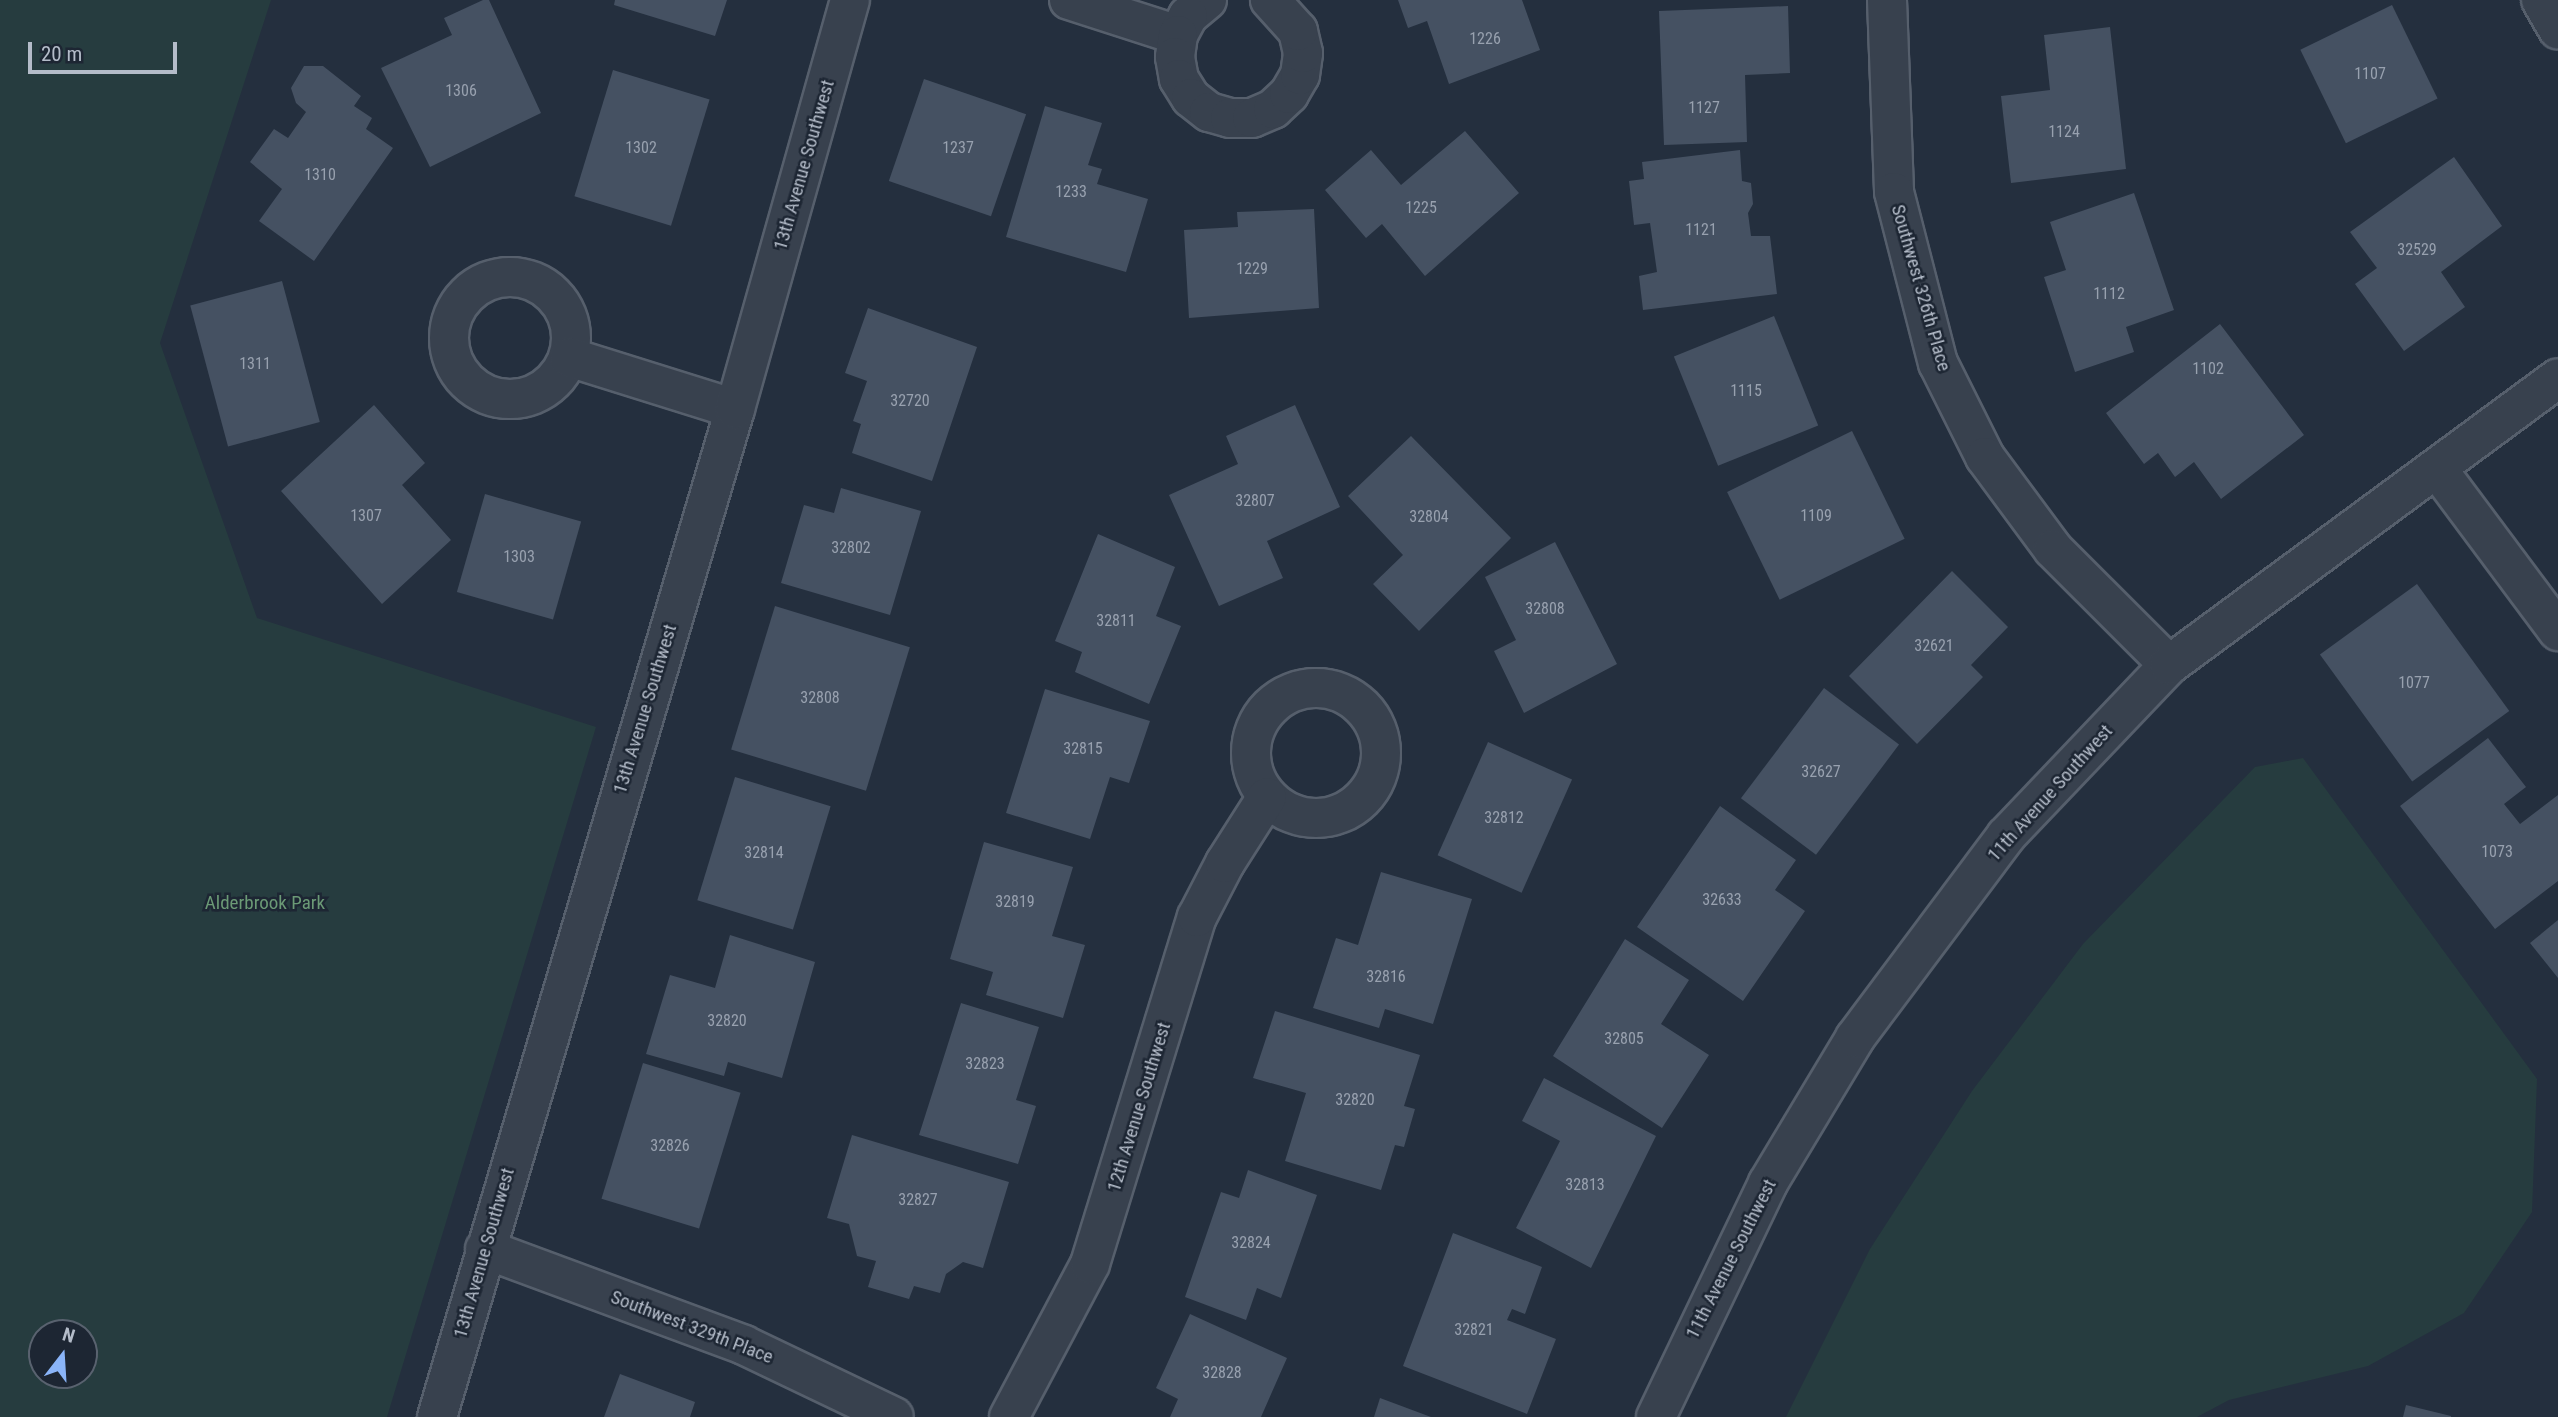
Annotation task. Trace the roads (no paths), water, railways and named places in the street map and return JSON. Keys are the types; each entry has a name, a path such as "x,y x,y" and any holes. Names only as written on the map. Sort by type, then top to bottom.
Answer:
{"street":[{"name":"13th Avenue Southwest","path":"437,1417 735,409 850,0"},
{"path":"1069,0 1178,35"},
{"path":"1207,0 1188,16 1178,35 1175,58 1180,79 1191,98 1209,112 1230,118 1252,118 1290,94 1300,75 1303,53 1298,31 1270,0"},
{"name":"Southwest 326th Place","path":"1887,0 1894,192 1938,363 1985,457 2053,549 2169,665"},
{"path":"2541,0 2558,30"},
{"path":"569,357 735,409"},
{"name":"11th Avenue Southwest","path":"1656,1417 1768,1184 1855,1038 2006,836 2169,665 2438,470 2558,378"},
{"path":"2438,470 2558,631"},
{"name":"12th Avenue Southwest","path":"1009,1417 1090,1264 1197,917 1225,863 1267,797"},
{"name":"Southwest 329th Place","path":"485,1249 744,1345 894,1417"}],"park label":[{"name":"Alderbrook Park","path":"265,903"}]}
